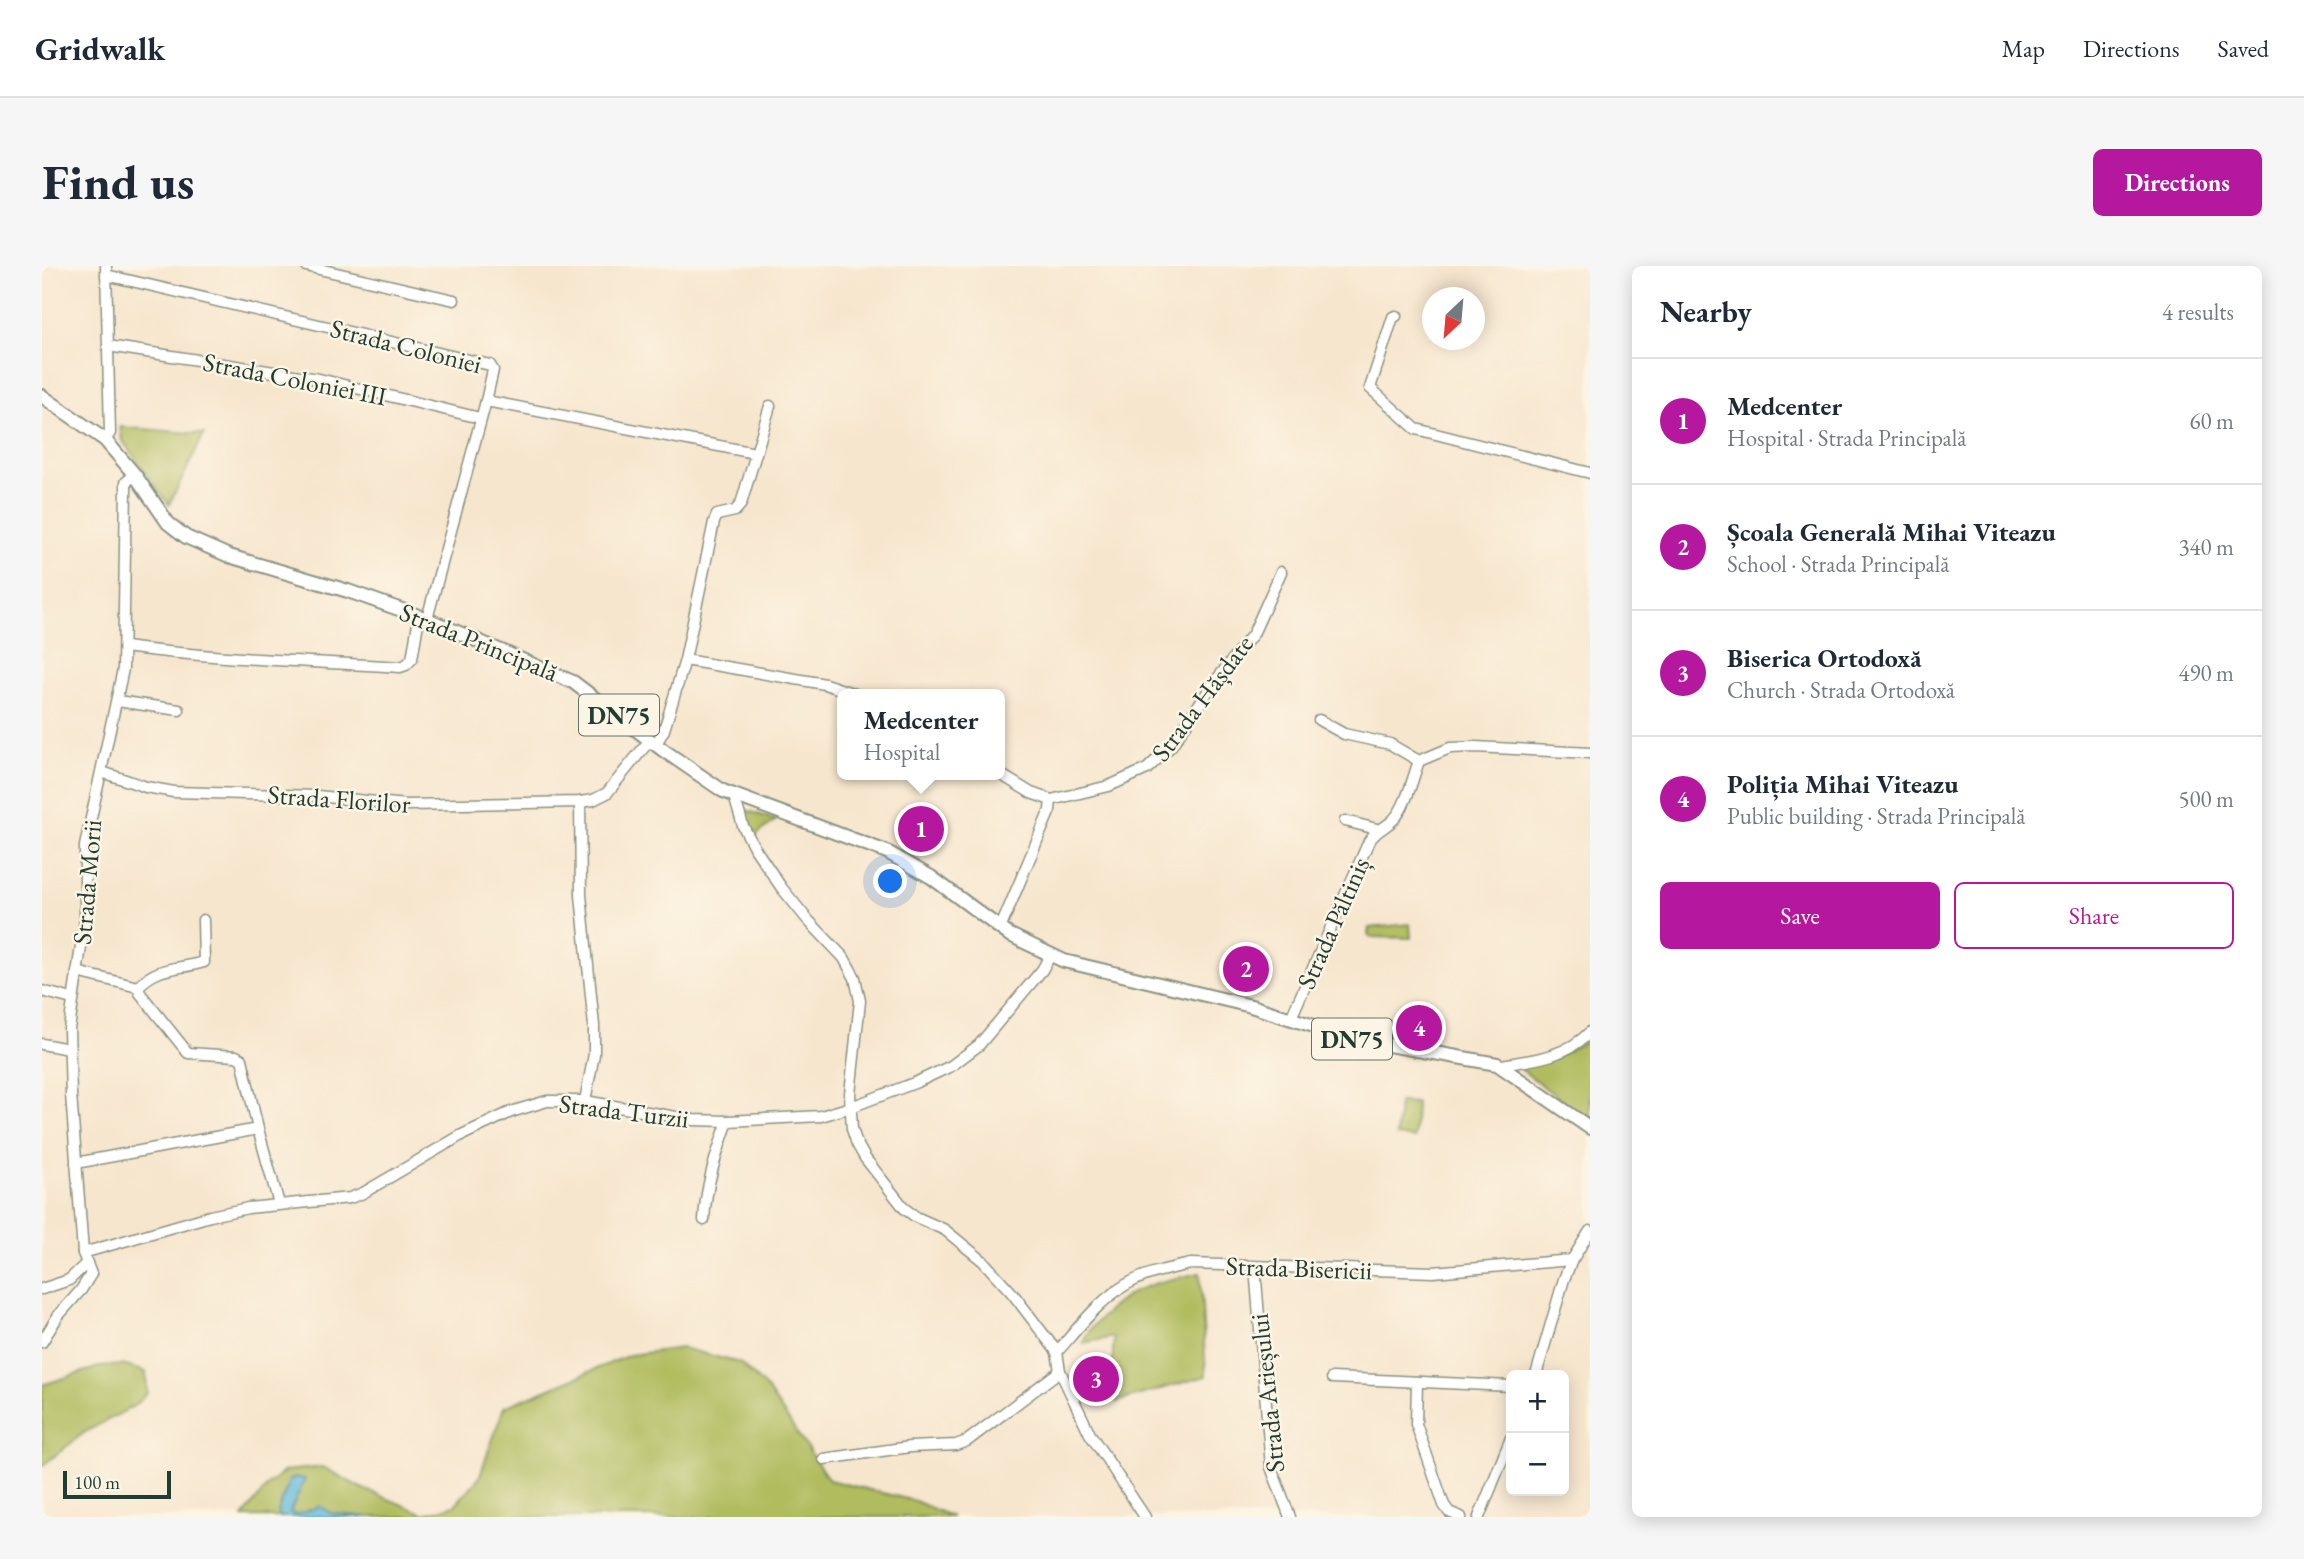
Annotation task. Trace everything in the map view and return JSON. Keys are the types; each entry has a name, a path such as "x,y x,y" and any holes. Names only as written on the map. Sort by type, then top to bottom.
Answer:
{"main road":[{"name":"Strada Principală","path":"42,396 105,440 135,475 168,523 195,543 348,591 423,618 573,681 710,783 734,796 887,852 931,877 1000,929 1049,956 1291,1018 1355,1039 1500,1065 1590,1128"}],"street":[{"path":"306,266 454,300"},
{"name":"Strada Coloniei","path":"105,440 110,433 106,271 490,365 493,370 412,659 406,666 189,655 124,646"},
{"path":"1396,316 1393,317 1370,388 1416,429 1590,473"},
{"name":"Strada Coloniei III","path":"108,346 319,379 480,418"},
{"path":"486,401 755,453"},
{"name":"Strada Florilor","path":"102,772 174,792 317,796 406,805 580,802 593,800 607,793 664,730 685,660 714,522 717,515 735,511 741,504 770,406"},
{"name":"Strada Morii","path":"42,1342 58,1316 91,1274 85,1258 76,1163 69,1029 85,919 85,846 123,669 126,482 135,475"},
{"name":"Strada Hășdate","path":"1051,800 1110,786 1147,769 1159,760 1213,684 1253,634 1281,572"},
{"path":"685,660 825,684 840,689"},
{"path":"117,701 179,710"},
{"path":"1319,720 1344,734 1390,744 1419,761 1450,748 1590,753"},
{"name":"Strada Păltiniș","path":"1291,1018 1369,841 1377,829 1393,822 1399,813 1419,761"},
{"path":"1000,929 1050,810 1051,800 1031,793 1005,777"},
{"path":"734,796 738,814 754,847 781,887 844,958 855,978 860,1001 851,1107 852,1129 857,1144 905,1209 945,1230 983,1261 1013,1294 1057,1352 1060,1371 1090,1434 1145,1517"},
{"path":"580,802 581,894 594,1026 594,1054 585,1101"},
{"name":"Strada Păltiniș","path":"1345,821 1377,829"},
{"path":"138,987 145,979 167,968 204,962 203,920"},
{"name":"Strada Turzii","path":"85,1258 210,1216 279,1204 350,1198 460,1136 511,1112 547,1101 585,1101 693,1120 728,1121 821,1115 851,1107 951,1066 979,1045 1042,970 1049,956"},
{"path":"77,972 138,987"},
{"path":"138,987 188,1053 236,1056 242,1059 279,1204"},
{"path":"42,991 72,999"},
{"path":"1500,1065 1548,1057 1571,1047 1590,1032"},
{"path":"42,1044 69,1049"},
{"path":"704,1220 712,1165 728,1121"},
{"path":"76,1163 258,1129"},
{"path":"1537,1370 1563,1279 1590,1231"},
{"path":"42,1289 69,1280 85,1258"},
{"name":"Strada Bisericii","path":"1057,1352 1118,1290 1134,1280 1191,1264 1433,1272 1572,1260"},
{"name":"Strada Arieșului","path":"1255,1267 1271,1467 1290,1517"},
{"path":"824,1459 910,1447 956,1445 967,1441 1060,1371"},
{"path":"1332,1378 1506,1386"},
{"path":"1417,1381 1416,1424 1444,1505 1449,1512 1461,1517"},
{"path":"1479,1517 1506,1450"}],"green space":[{"path":"120,427 204,434 169,505 122,440"},
{"path":"743,809 776,820 753,837 745,824"},
{"path":"1410,924 1411,938 1370,937 1368,934 1369,928"},
{"path":"1387,1018 1408,1022 1405,1043 1382,1040"},
{"path":"1590,1039 1590,1122 1518,1067 1557,1056"},
{"path":"1399,1102 1416,1103 1414,1138 1396,1136"},
{"path":"1200,1273 1206,1376 1116,1402 1112,1368 1114,1337 1083,1343 1088,1332 1123,1298 1146,1286"},
{"path":"682,1348 740,1363 767,1389 829,1480 915,1501 952,1517 368,1517 331,1513 320,1507 296,1515 290,1512 304,1480 295,1477 289,1481 278,1512 280,1517 243,1517 269,1484 285,1471 323,1467 361,1488 425,1514 455,1505 479,1478 504,1407 630,1355"},
{"path":"123,1365 146,1372 147,1393 134,1406 85,1432 42,1466 42,1385 99,1367"}],"water":[{"path":"295,1477 305,1479 290,1512 296,1515 320,1506 331,1513 368,1517 280,1517 278,1512 289,1481"}],"place":[{"name":"Medcenter","path":"921,829"},
{"name":"Școala Generală Mihai Viteazu","path":"1246,969"},
{"name":"Poliția Mihai Viteazu","path":"1419,1028"},
{"name":"Biserica Ortodoxă","path":"1096,1379"}]}
